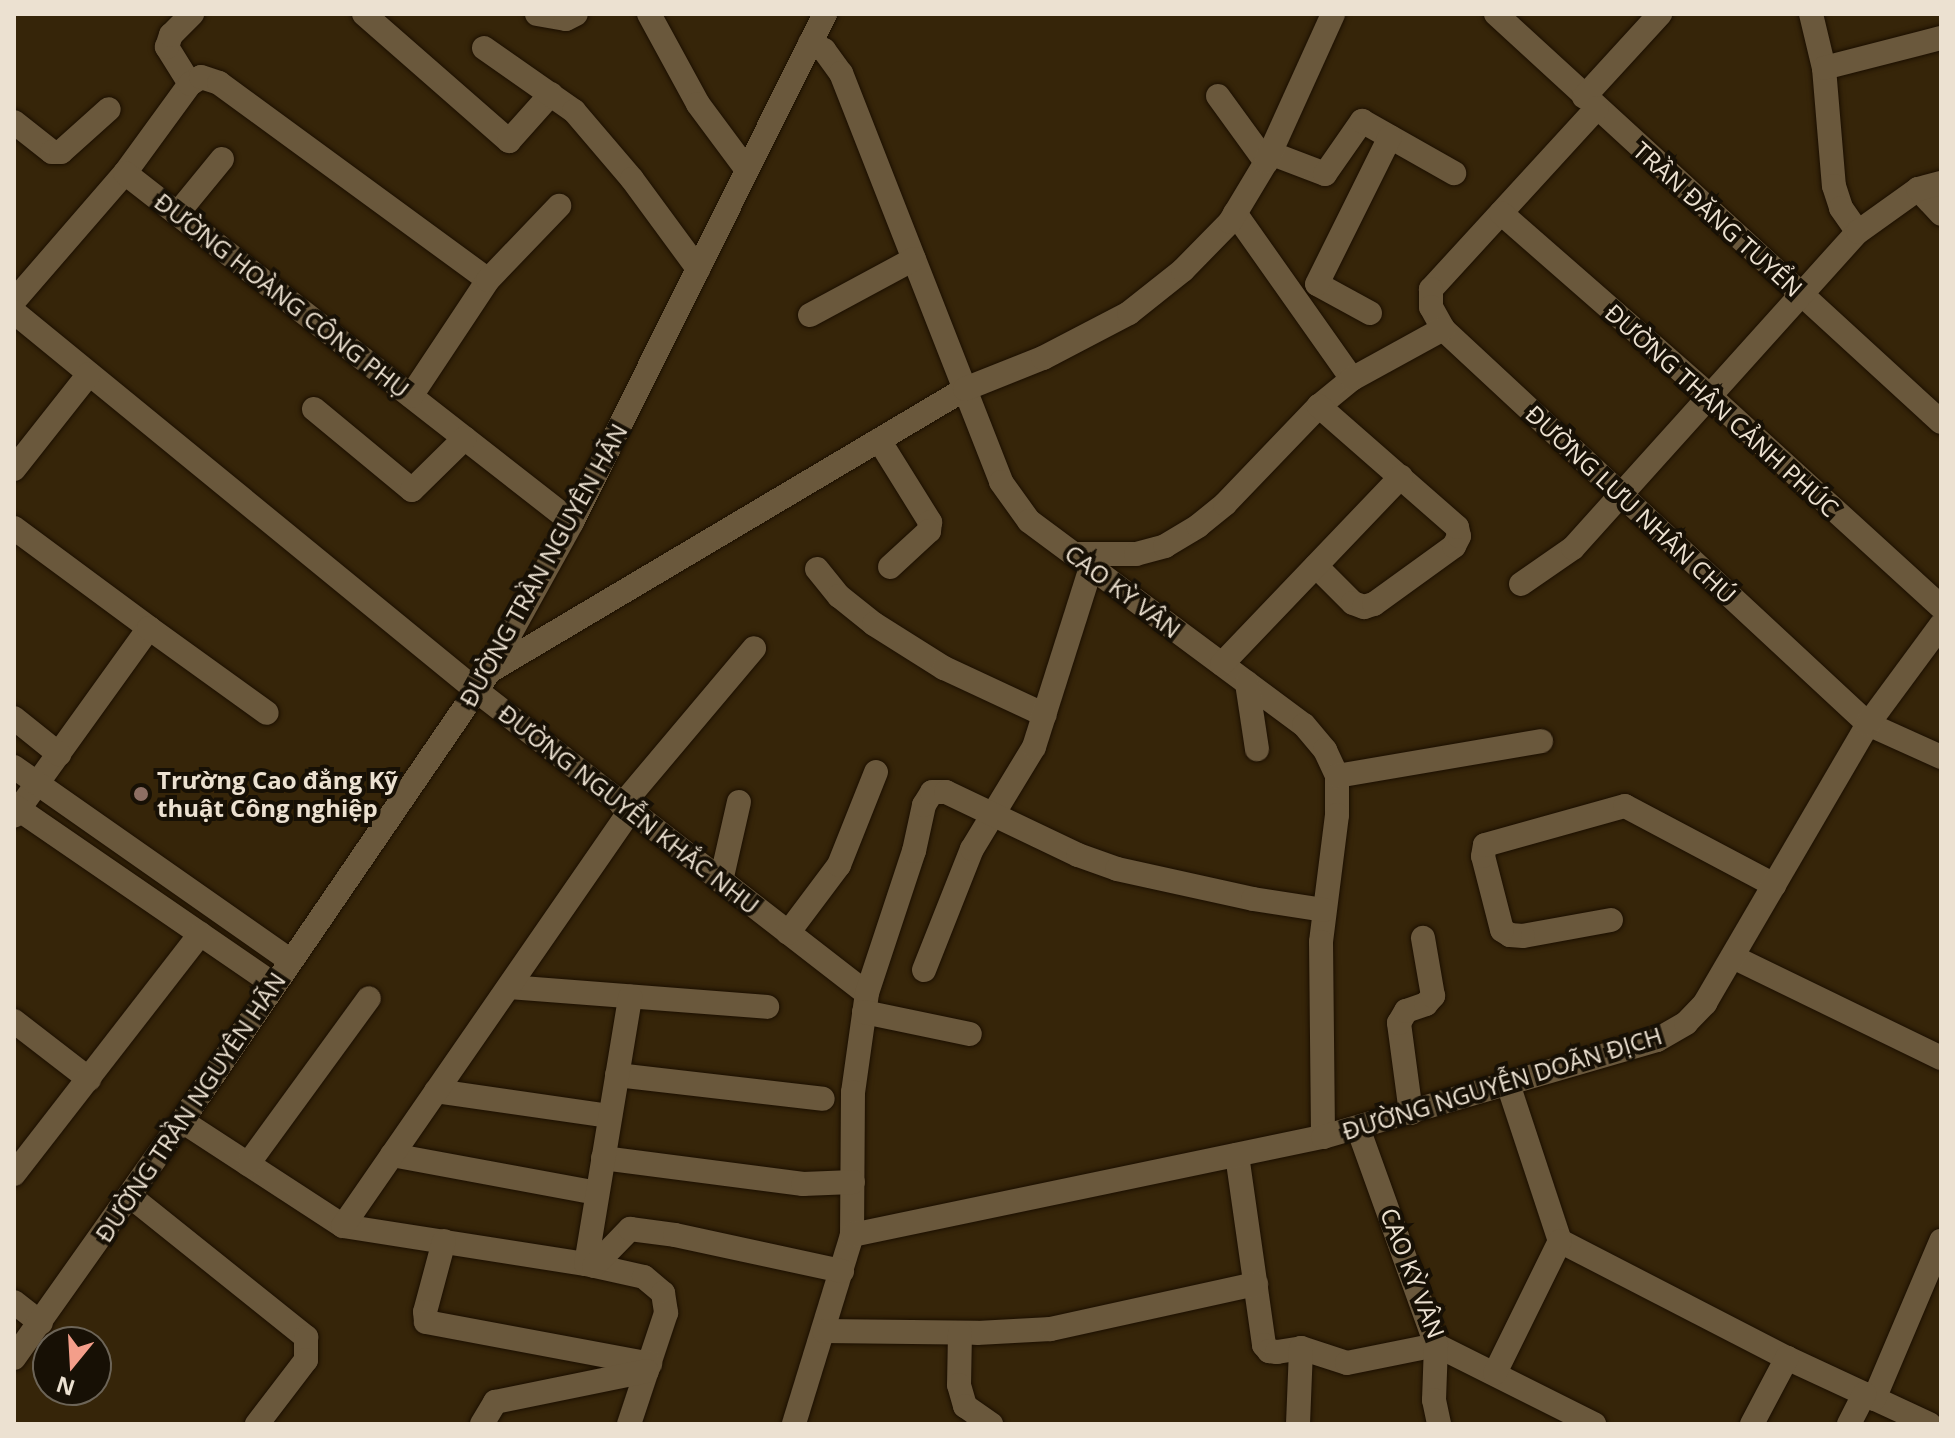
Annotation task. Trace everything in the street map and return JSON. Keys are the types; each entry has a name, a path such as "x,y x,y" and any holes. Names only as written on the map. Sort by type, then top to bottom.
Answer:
{"street":[{"path":"190,84 167,47 171,35 192,14"},
{"path":"364,14 509,141 551,94"},
{"path":"537,14 566,19 576,14"},
{"path":"649,14 698,104 747,170"},
{"name":"ĐƯỜNG TRẦN NGUYÊN HÃN","path":"14,1358 130,1196 483,682 572,522 825,14"},
{"path":"483,682 965,389 1043,358 1129,313 1183,270 1235,213 1268,157 1333,14"},
{"name":"TRẦN ĐĂNG TUYỂN","path":"1496,14 1941,422"},
{"path":"1501,213 1660,14"},
{"path":"1811,14 1824,68 1834,186 1841,208 1858,232"},
{"path":"1824,68 1941,38"},
{"name":"CAO KỲ VÂN","path":"810,43 824,50 841,73 1001,482 1029,521 1304,725 1325,750 1337,776 1337,815 1324,910 1319,999 1323,1137"},
{"path":"484,48 574,111 606,147 698,269"},
{"path":"14,301 125,173 190,84 201,77 219,83 488,280"},
{"path":"1218,96 1268,157 1325,174 1362,121 1454,173"},
{"path":"14,122 52,152 61,152 109,109"},
{"path":"1370,313 1317,284 1390,137"},
{"path":"177,214 222,159"},
{"name":"ĐƯỜNG HOÀNG CÔNG PHỤ","path":"125,173 572,522"},
{"path":"1521,584 1573,548 1858,232 1930,186 1941,214"},
{"path":"411,396 488,280 559,206"},
{"path":"1235,213 1352,379"},
{"name":"ĐƯỜNG LƯU NHÂN CHÚ","path":"1501,213 1431,289 1431,307 1443,329 1868,724 1941,757"},
{"name":"ĐƯỜNG THÂN CẢNH PHÚC","path":"1501,213 1711,397 1941,607"},
{"path":"810,315 914,259"},
{"name":"ĐƯỜNG NGUYỄN KHẮC NHU","path":"14,312 483,682 626,808 788,933 866,1002"},
{"path":"924,970 955,884 994,813 1019,776 1045,715 1083,561 1136,554 1176,540 1225,504 1319,406 1352,379 1443,329"},
{"path":"14,469 89,374"},
{"path":"1316,566 1353,603 1364,607 1374,604 1454,546 1459,536 1457,527 1319,406"},
{"path":"314,409 412,490 465,438"},
{"path":"879,440 930,522 929,531 890,567"},
{"path":"1222,664 1401,477"},
{"path":"14,528 267,713"},
{"path":"817,569 839,596 874,624 944,668 1045,715"},
{"name":"ĐƯỜNG NGUYỄN DOÃN ĐỊCH","path":"852,1235 1323,1137 1657,1040 1686,1023 1705,1003 1868,724 1941,625"},
{"path":"149,628 16,810 274,985"},
{"path":"343,1226 509,987 626,808 754,648"},
{"path":"1247,683 1257,749"},
{"path":"14,718 59,754"},
{"path":"1337,776 1541,741"},
{"path":"14,767 290,960"},
{"path":"788,933 839,865 876,772"},
{"path":"794,1424 852,1235 853,1092 866,1002 914,851 924,805 932,792 946,792 1078,855 1117,869 1253,899 1324,910"},
{"path":"721,881 739,802"},
{"path":"1611,920 1523,936 1510,935 1502,930 1483,856 1485,845 1625,806 1774,885"},
{"path":"129,885 146,859"},
{"path":"14,1174 200,934"},
{"path":"1411,1113 1399,1023 1406,1011 1426,1004 1433,996 1423,938"},
{"path":"1733,957 1941,1058"},
{"path":"509,987 767,1007"},
{"path":"590,1265 597,1193 630,997"},
{"path":"248,1164 369,998"},
{"path":"866,1002 970,1034"},
{"path":"14,1021 89,1079"},
{"path":"617,1075 823,1099"},
{"path":"1508,1084 1560,1241 1787,1358 1929,1424"},
{"path":"436,1091 610,1116"},
{"path":"182,1121 343,1226 590,1265 644,1277 663,1293 666,1313 629,1424"},
{"name":"CAO KỲ VÂN","path":"1358,1128 1436,1345 1594,1424"},
{"path":"392,1155 597,1193"},
{"path":"1237,1155 1264,1345 1269,1351 1277,1352 1301,1348 1347,1363 1436,1345 1434,1400 1439,1424"},
{"path":"603,1158 803,1184 853,1182"},
{"path":"130,1196 306,1337 306,1360 257,1424"},
{"path":"590,1265 630,1229 675,1235 842,1271"},
{"path":"444,1241 425,1312 426,1322 648,1368"},
{"path":"1495,1373 1560,1241"},
{"path":"1849,1424 1869,1396 1935,1273 1941,1241"},
{"path":"824,1331 960,1333 1051,1329 1256,1284"},
{"path":"14,1302 41,1323"},
{"path":"960,1333 959,1385 965,1406 991,1424"},
{"path":"1298,1424 1301,1348"},
{"path":"1752,1424 1787,1358"},
{"path":"482,1424 495,1402 648,1368"}],"place":[{"name":"Trường Cao đẳng Kỹ thuật Công nghiệp","path":"141,794"}]}
